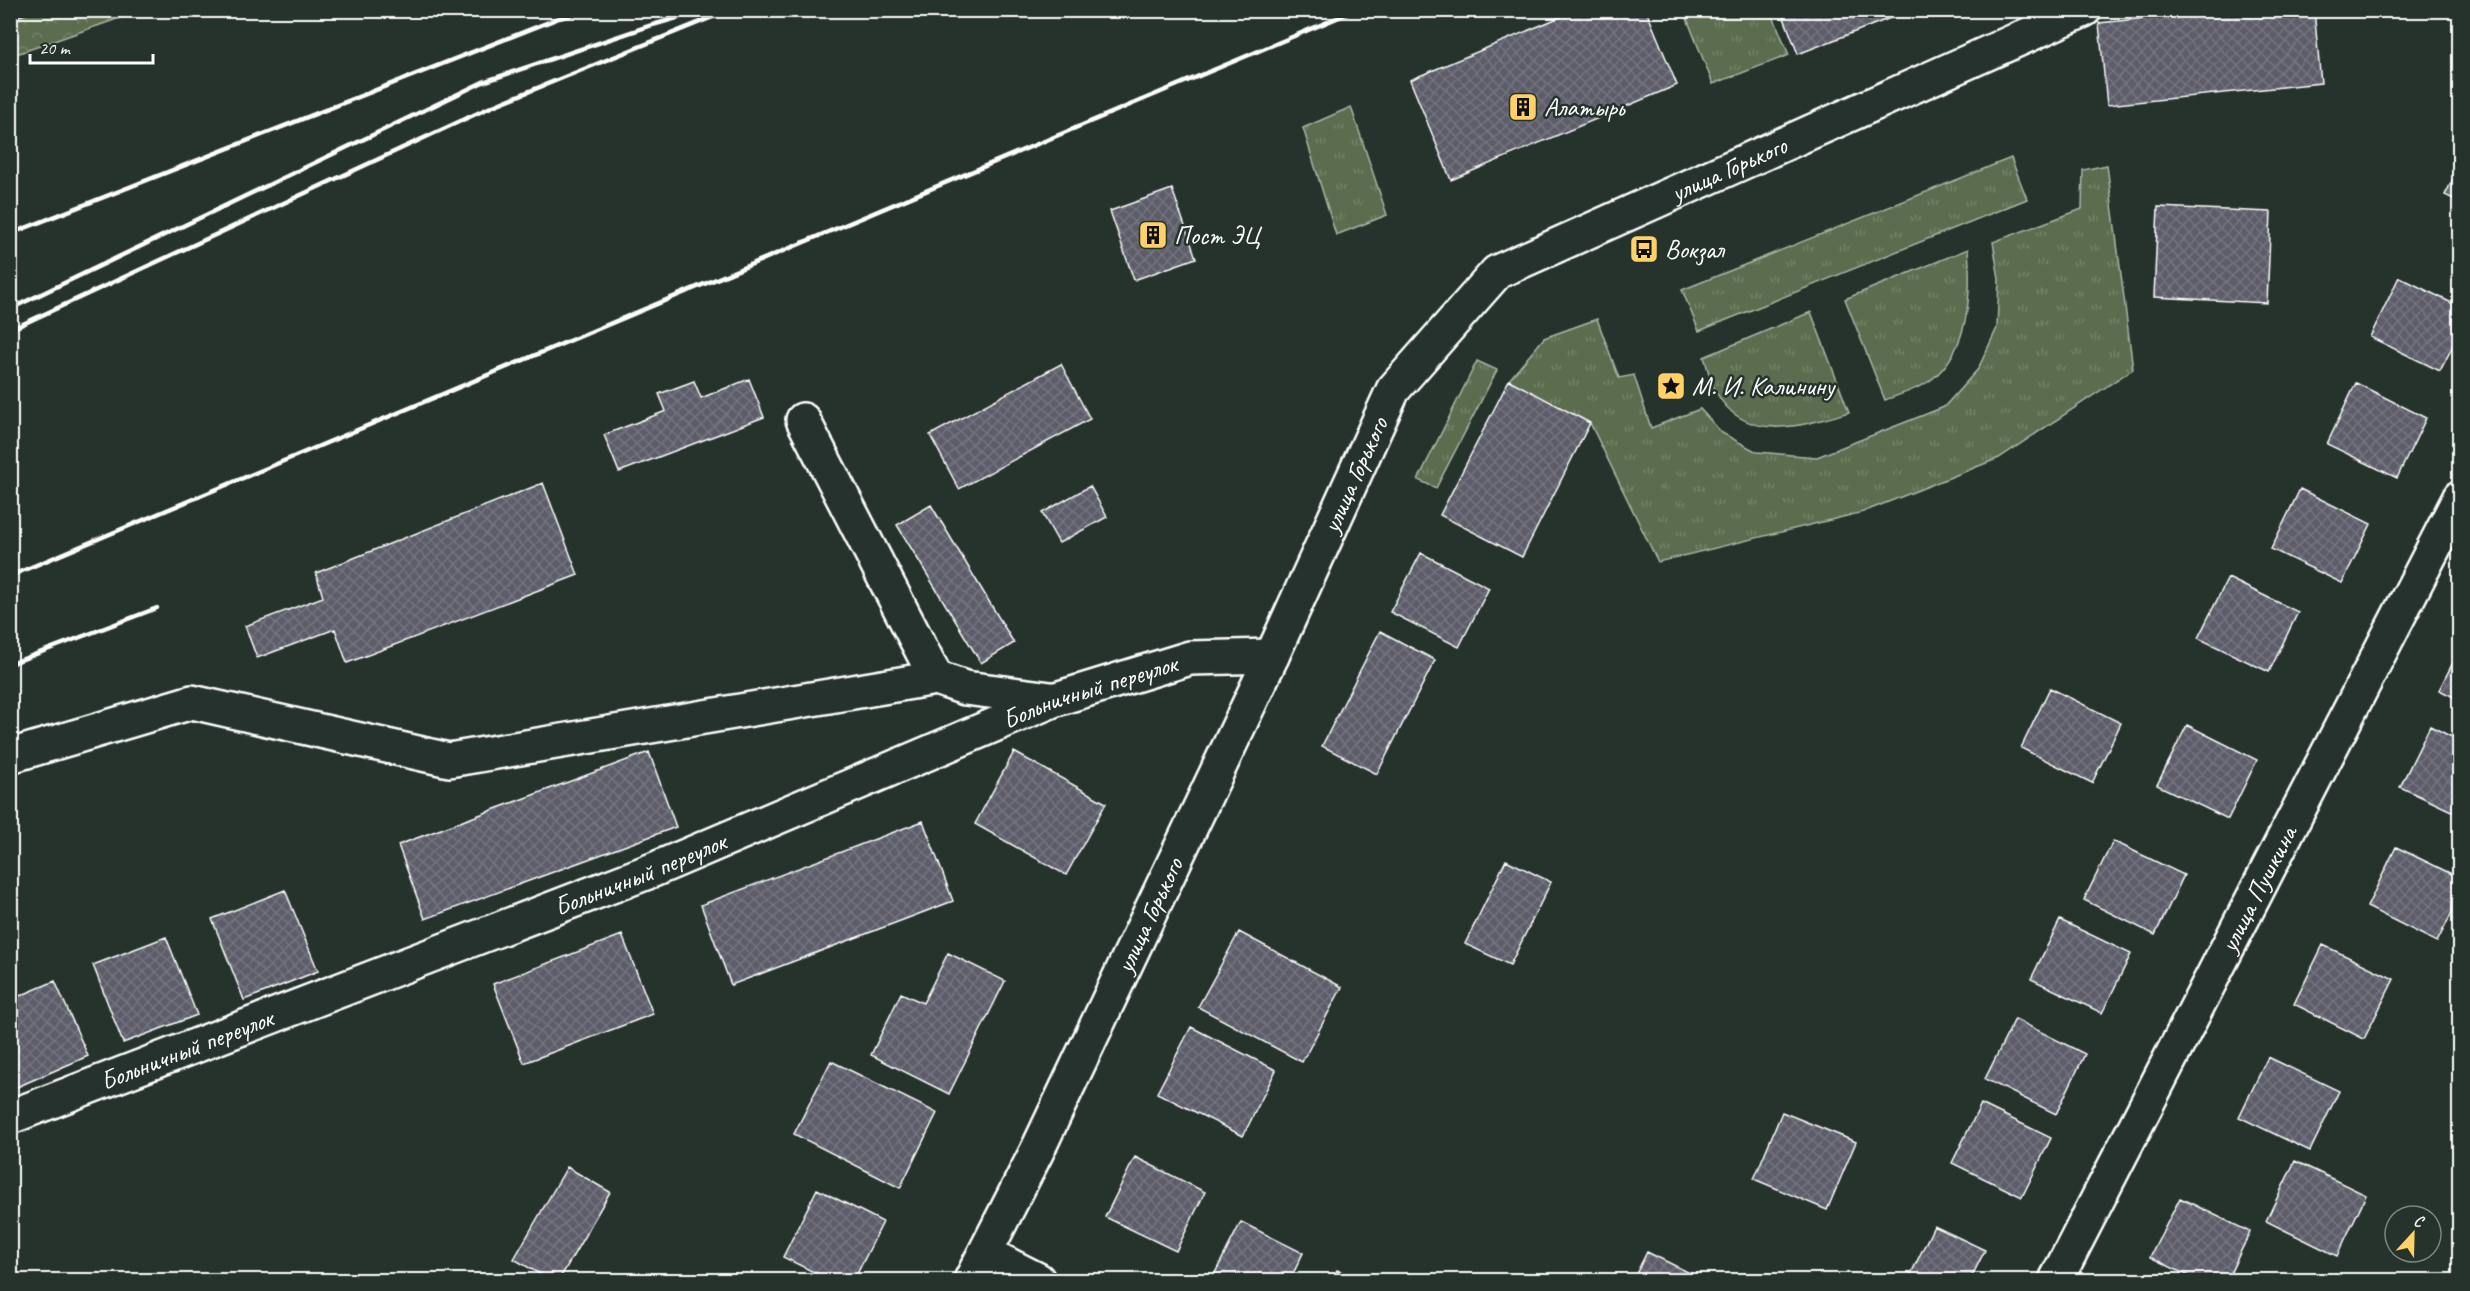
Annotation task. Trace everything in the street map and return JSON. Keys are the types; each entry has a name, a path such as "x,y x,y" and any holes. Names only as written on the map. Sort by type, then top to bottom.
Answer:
{"street":[{"name":"улица Горького","path":"978,1267 1042,1140 1272,656 1393,390 1497,272 2084,10"},
{"path":"802,420 936,678"},
{"name":"улица Пушкина","path":"2056,1281 2460,497"},
{"name":"Больничный переулок","path":"10,1117 653,870 1053,700 1190,658 1272,656"},
{"path":"10,756 192,702 449,760 936,678 965,688 1053,700"},
{"path":"978,1267 1038,1281"}],"green space":[{"path":"11,10 140,11 11,56"},
{"path":"1684,11 1771,11 1789,55 1713,84"},
{"path":"1351,107 1387,215 1336,235 1303,128"},
{"path":"2011,158 2027,199 1699,331 1682,290"},
{"path":"2107,165 2133,369 1999,458 1863,512 1658,562 1590,423 1509,380 1544,338 1597,319 1619,378 1634,375 1651,428 1700,409 1722,433 1757,452 1817,457 1944,407 1978,369 1997,328 1999,279 1993,242 2082,209 2083,170"},
{"path":"1968,249 1968,304 1960,339 1952,355 1942,370 1928,382 1885,400 1845,299"},
{"path":"1811,312 1849,412 1794,426 1776,427 1759,425 1743,419 1728,409 1716,392 1704,357"},
{"path":"1477,361 1497,370 1436,488 1418,480"}],"building":[{"path":"10,10 38,10 10,19"},
{"name":"Алатырь","path":"1577,10 1646,10 1677,85 1451,180 1410,80"},
{"path":"1781,10 1911,10 1798,54"},
{"path":"2222,10 2314,10 2321,83 2107,105 2099,23"},
{"path":"2460,165 2460,202 2445,195"},
{"name":"Пост ЭЦ","path":"1172,189 1196,258 1134,280 1110,211"},
{"path":"2158,207 2271,212 2267,303 2154,297"},
{"path":"2399,277 2460,307 2460,332 2440,371 2370,337"},
{"path":"1061,364 1090,419 959,489 930,435"},
{"path":"749,379 764,417 619,472 604,435 666,411 659,394 694,381 701,398"},
{"path":"1509,380 1590,423 1522,557 1440,515"},
{"path":"2356,383 2426,418 2397,478 2327,444"},
{"path":"543,483 578,575 347,663 335,629 257,658 245,626 323,597 316,573"},
{"path":"1090,486 1107,517 1059,543 1042,513"},
{"path":"2300,489 2371,524 2342,583 2271,549"},
{"path":"931,505 1014,643 981,663 897,525"},
{"path":"1421,553 1489,588 1459,647 1390,612"},
{"path":"2228,578 2298,612 2269,672 2198,638"},
{"path":"1380,631 1435,660 1377,774 1322,746"},
{"path":"2460,649 2460,700 2439,690"},
{"path":"2050,688 2121,723 2092,783 2021,748"},
{"path":"2187,725 2257,760 2228,819 2157,785"},
{"path":"2430,726 2460,741 2460,815 2400,787"},
{"path":"649,752 676,827 425,919 398,845"},
{"path":"1014,752 1106,803 1066,875 975,824"},
{"path":"923,821 953,901 731,985 701,905"},
{"path":"2113,841 2184,875 2155,935 2084,900"},
{"path":"2396,847 2460,878 2460,897 2437,942 2367,907"},
{"path":"1506,860 1551,882 1510,965 1465,944"},
{"path":"285,890 318,971 244,1000 212,919"},
{"path":"2060,920 2131,954 2102,1013 2031,979"},
{"path":"1239,932 1342,987 1302,1062 1198,1007"},
{"path":"622,935 653,1014 524,1063 493,984"},
{"path":"166,937 197,1015 123,1043 93,965"},
{"path":"2323,945 2394,979 2364,1039 2294,1004"},
{"path":"948,953 1005,981 949,1094 871,1055 901,993 923,1003"},
{"path":"55,981 88,1056 10,1090 10,1000"},
{"path":"2015,1019 2085,1054 2056,1114 1985,1079"},
{"path":"1191,1027 1276,1070 1243,1136 1157,1093"},
{"path":"2268,1057 2339,1091 2310,1151 2239,1117"},
{"path":"831,1061 937,1113 900,1188 794,1134"},
{"path":"1981,1104 2051,1138 2022,1197 1952,1163"},
{"path":"1782,1112 1856,1142 1827,1210 1754,1179"},
{"path":"1135,1157 1205,1192 1176,1251 1105,1217"},
{"path":"2295,1161 2366,1195 2337,1256 2266,1221"},
{"path":"567,1167 610,1192 559,1280 550,1280 514,1259"},
{"path":"817,1189 883,1222 854,1280 830,1280 783,1257"},
{"path":"2180,1198 2250,1232 2227,1280 2197,1280 2150,1257"},
{"path":"1241,1222 1303,1253 1290,1280 1219,1280 1213,1277"},
{"path":"1934,1226 1985,1250 1970,1280 1908,1280"},
{"path":"1647,1252 1704,1280 1633,1280"},
{"path":"1337,1270 1358,1280 1332,1280"}],"railway":[{"path":"10,234 559,18 590,10"},
{"path":"10,309 483,82 649,26 705,10"},
{"path":"10,330 493,106 730,10"},
{"path":"10,576 1356,10"},
{"path":"10,664 157,608"}],"place":[{"name":"Алатырь","path":"1523,107"},
{"name":"Пост ЭЦ","path":"1153,235"},
{"name":"Вокзал","path":"1644,249"},
{"name":"М. И. Калинину","path":"1671,386"}]}
